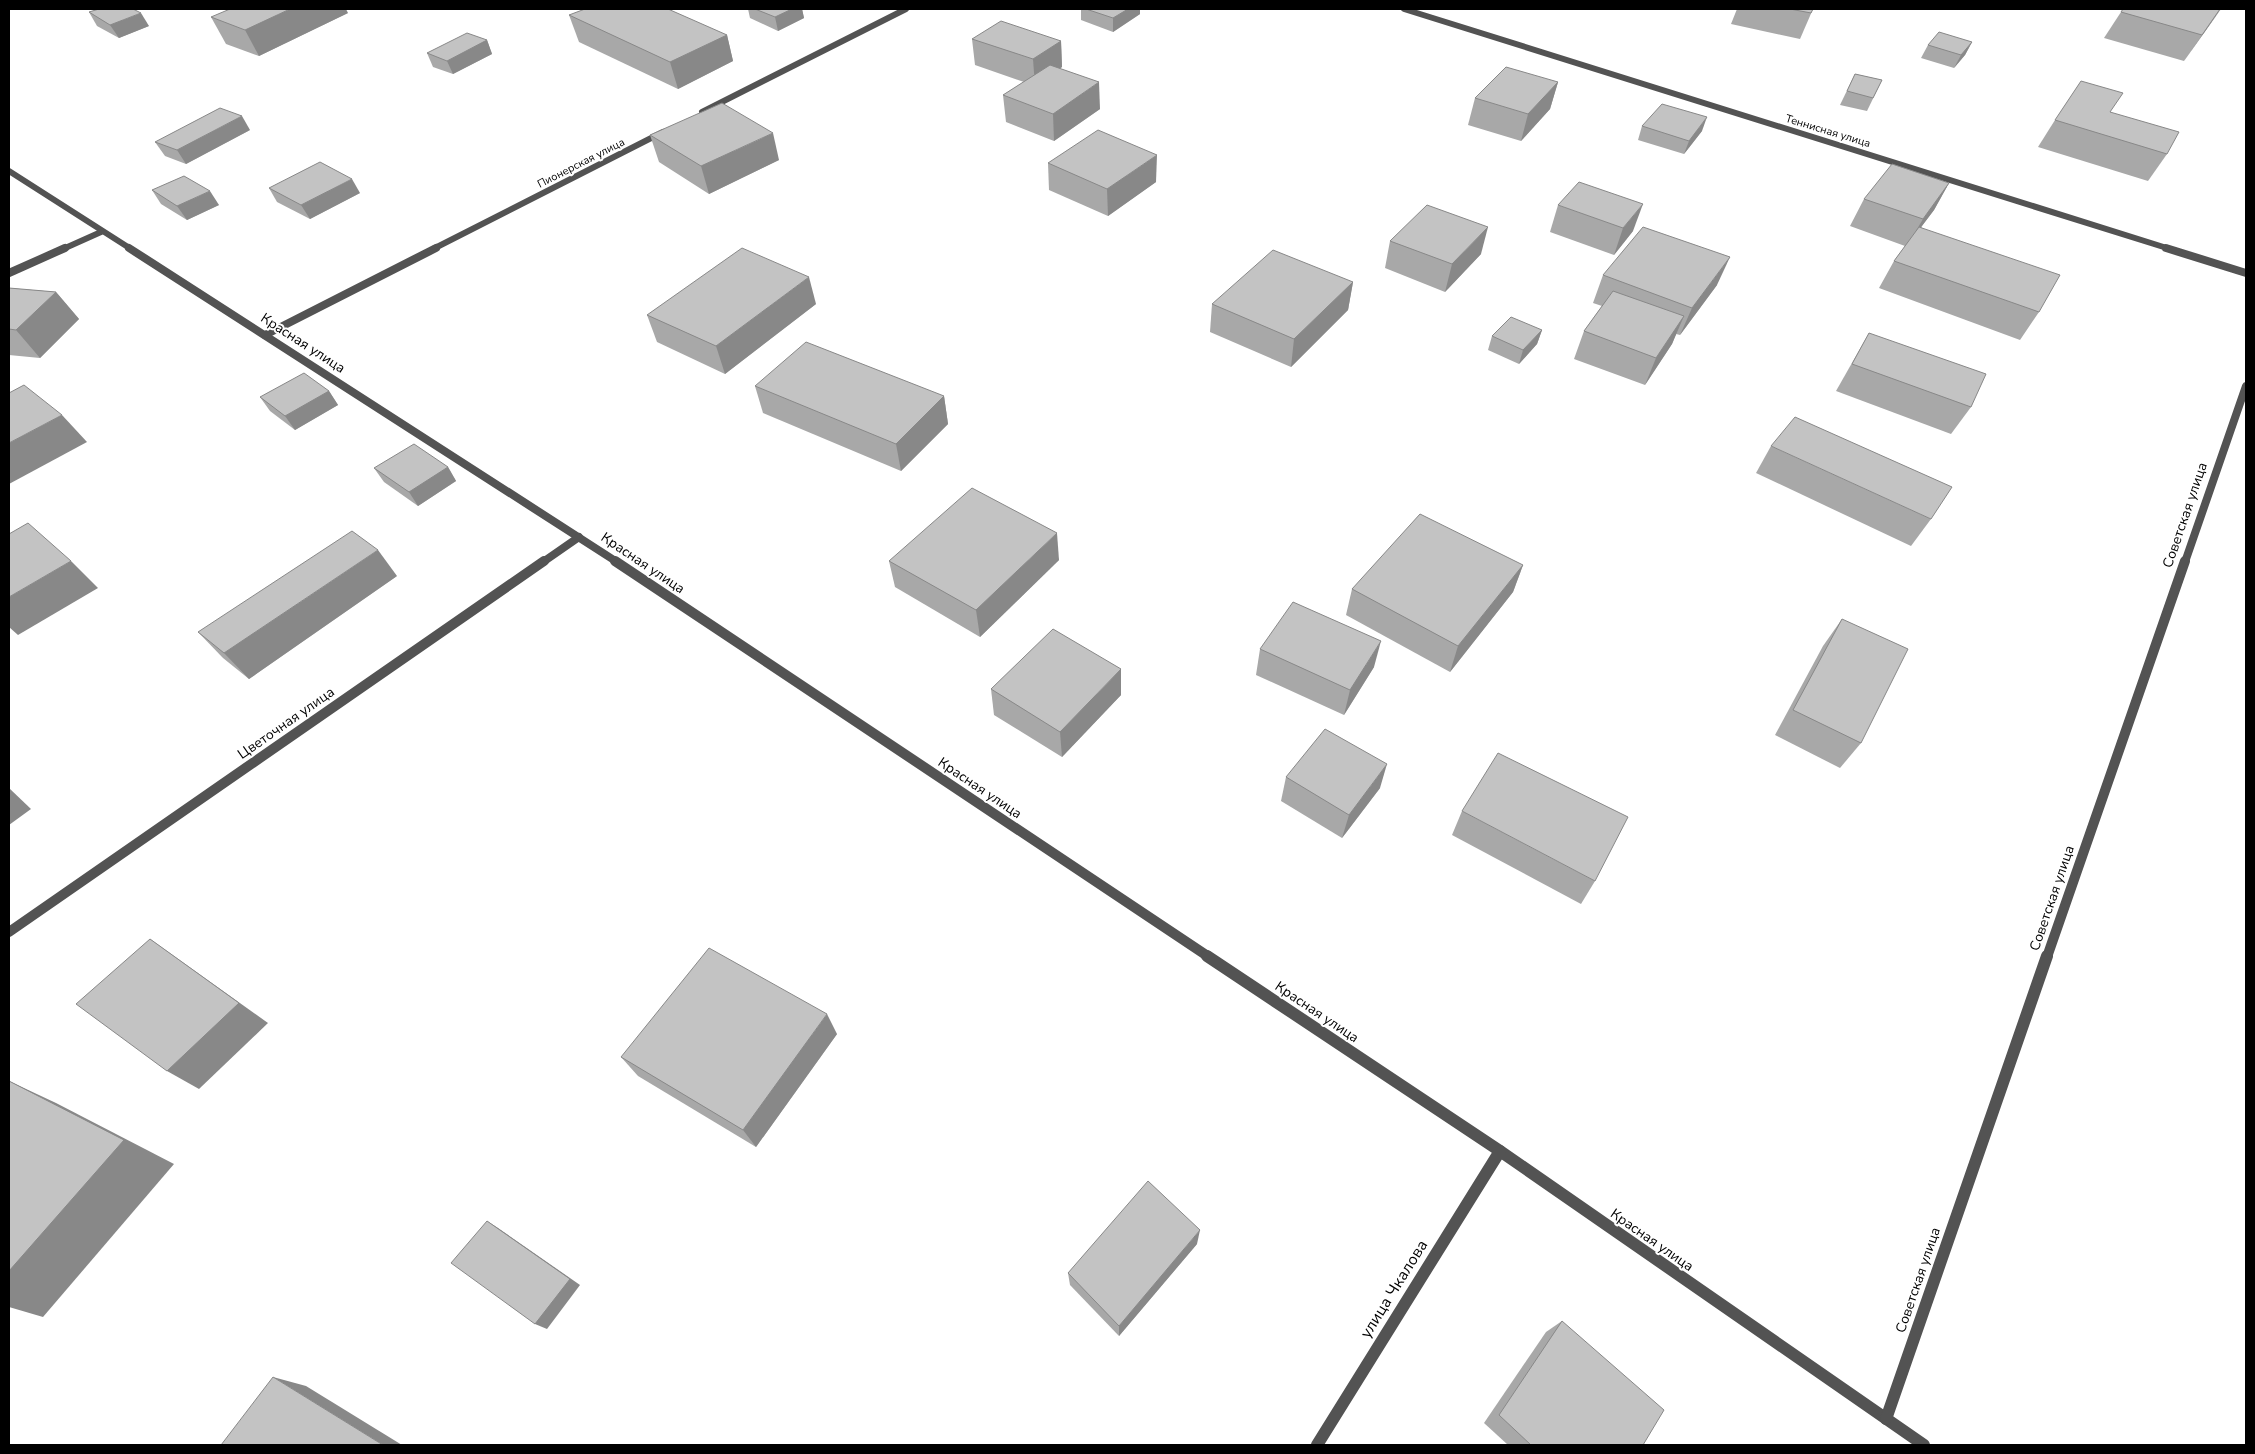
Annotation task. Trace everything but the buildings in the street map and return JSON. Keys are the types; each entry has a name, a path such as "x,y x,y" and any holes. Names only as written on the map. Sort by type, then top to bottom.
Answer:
{"street":[{"path":"692,117 906,9"},
{"name":"Теннисная улица","path":"1404,9 2246,273"},
{"name":"Пионерская улица","path":"265,335 674,126"},
{"name":"Красная улица","path":"9,171 101,232 579,537 1500,1151 1924,1445"},
{"path":"9,274 101,232"},
{"name":"Советская улица","path":"1886,1419 2246,386"},
{"name":"Цветочная улица","path":"9,932 579,537"},
{"name":"улица Чкалова","path":"1317,1445 1500,1151"}]}
